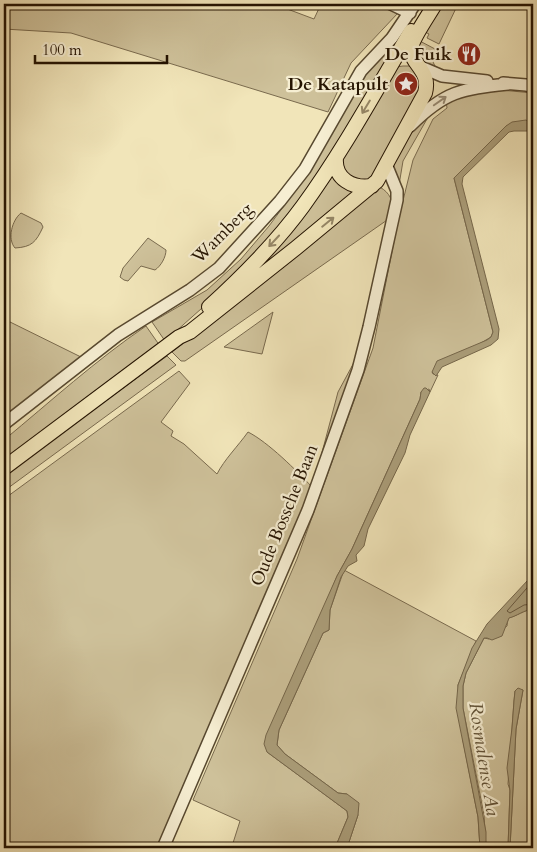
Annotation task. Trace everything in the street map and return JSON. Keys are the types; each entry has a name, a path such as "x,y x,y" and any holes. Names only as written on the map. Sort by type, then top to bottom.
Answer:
{"main road":[{"path":"179,337 278,238 303,206 336,158 427,4"},
{"path":"4,468 179,337 190,332 375,183 425,93 426,80 421,67 411,52 417,35 435,4"},
{"path":"390,66 406,61 421,67"},
{"path":"336,158 336,169 346,181 355,186 375,183"}],"street":[{"path":"391,4 412,8"},
{"name":"Wamberg","path":"4,424 118,335 190,290 219,268 305,169 361,71 392,38 412,8"},
{"path":"421,67 442,76 508,84"},
{"path":"404,133 422,115 451,94 474,87 508,84 526,84 533,87"},
{"name":"Oude Bossche Baan","path":"163,848 308,510 358,370 397,200 397,191 386,164"},
{"path":"375,183 393,183"}],"shaded area":[{"path":"4,4 274,4 314,19 321,4 382,4 398,13 351,63 328,112 71,33 4,29"},
{"path":"438,4 458,4 439,44 427,38 429,34 425,32"},
{"path":"403,29 407,31 301,205 238,276 165,341 152,322 207,290 241,259 269,226 315,161 362,76"},
{"path":"416,39 435,49 433,62 437,70 421,64 415,47"},
{"path":"396,67 416,68 423,92 368,182 358,183 342,171 342,150"},
{"path":"490,89 533,93 533,124 526,121 506,126 454,178 493,332 491,337 432,372 438,375 430,392 429,389 421,392 420,399 352,549 337,576 267,752 347,811 348,817 335,848 243,848 233,843 240,821 193,800 297,559 373,348 398,221 413,160 433,119 447,108 446,100"},
{"path":"431,112 403,161 399,185 394,180 392,160 420,120"},
{"path":"330,171 359,194 236,293"},
{"path":"376,185 388,194 392,201 394,209 390,218 185,361 181,361 172,352 294,259 326,228"},
{"path":"21,213 41,223 43,227 33,243 15,248 11,235 15,220"},
{"path":"148,238 166,250 163,261 155,270 141,266 128,281 124,280 120,277 123,268"},
{"path":"273,312 262,354 224,347"},
{"path":"4,319 83,358 4,421"},
{"path":"146,326 160,346 4,463 4,440 91,367"},
{"path":"358,355 315,479 338,392"},
{"path":"167,356 176,365 4,491 4,475"},
{"path":"179,371 190,383 161,422 173,431 171,436 184,444 217,474 248,432 273,450 312,487 162,848 4,848 4,499"},
{"path":"344,570 476,641 458,685 463,741 478,817 480,848 347,848 358,815 347,794 338,793 285,754 277,745 279,730 323,633 329,630 330,610"},
{"path":"533,609 533,848 510,848 516,729 523,690 515,691 514,701 508,784 510,790 508,848 486,848 484,815 463,708 463,686 466,673 484,638 489,639 507,626 508,618"}],"water":[{"path":"526,120 533,124 533,131 509,132 463,177 462,184 499,329 498,339 491,345 442,367 436,376 432,372 437,361 487,340 493,332 454,178 506,126 512,122"},
{"path":"424,388 430,392 410,435 405,453 368,529 364,546 356,555 357,561 348,566 341,577 330,610 329,630 323,633 279,730 277,745 285,754 338,793 347,794 359,803 358,815 347,848 335,848 348,817 347,811 267,752 264,744 266,735 337,576 352,549"},
{"path":"533,572 533,609 509,618 502,636 492,640 484,638 466,673 463,686 463,708 486,832 486,848 480,848 478,817 456,708 458,685 472,648 487,624 528,580"},
{"path":"518,688 523,690 516,729 510,848 508,848 510,791 507,768 515,691"}],"place":[{"name":"De Fuik","path":"469,54"},
{"name":"De Katapult","path":"406,84"}],"water label":[{"name":"Rosmalense Aa","path":"485,759"}]}
